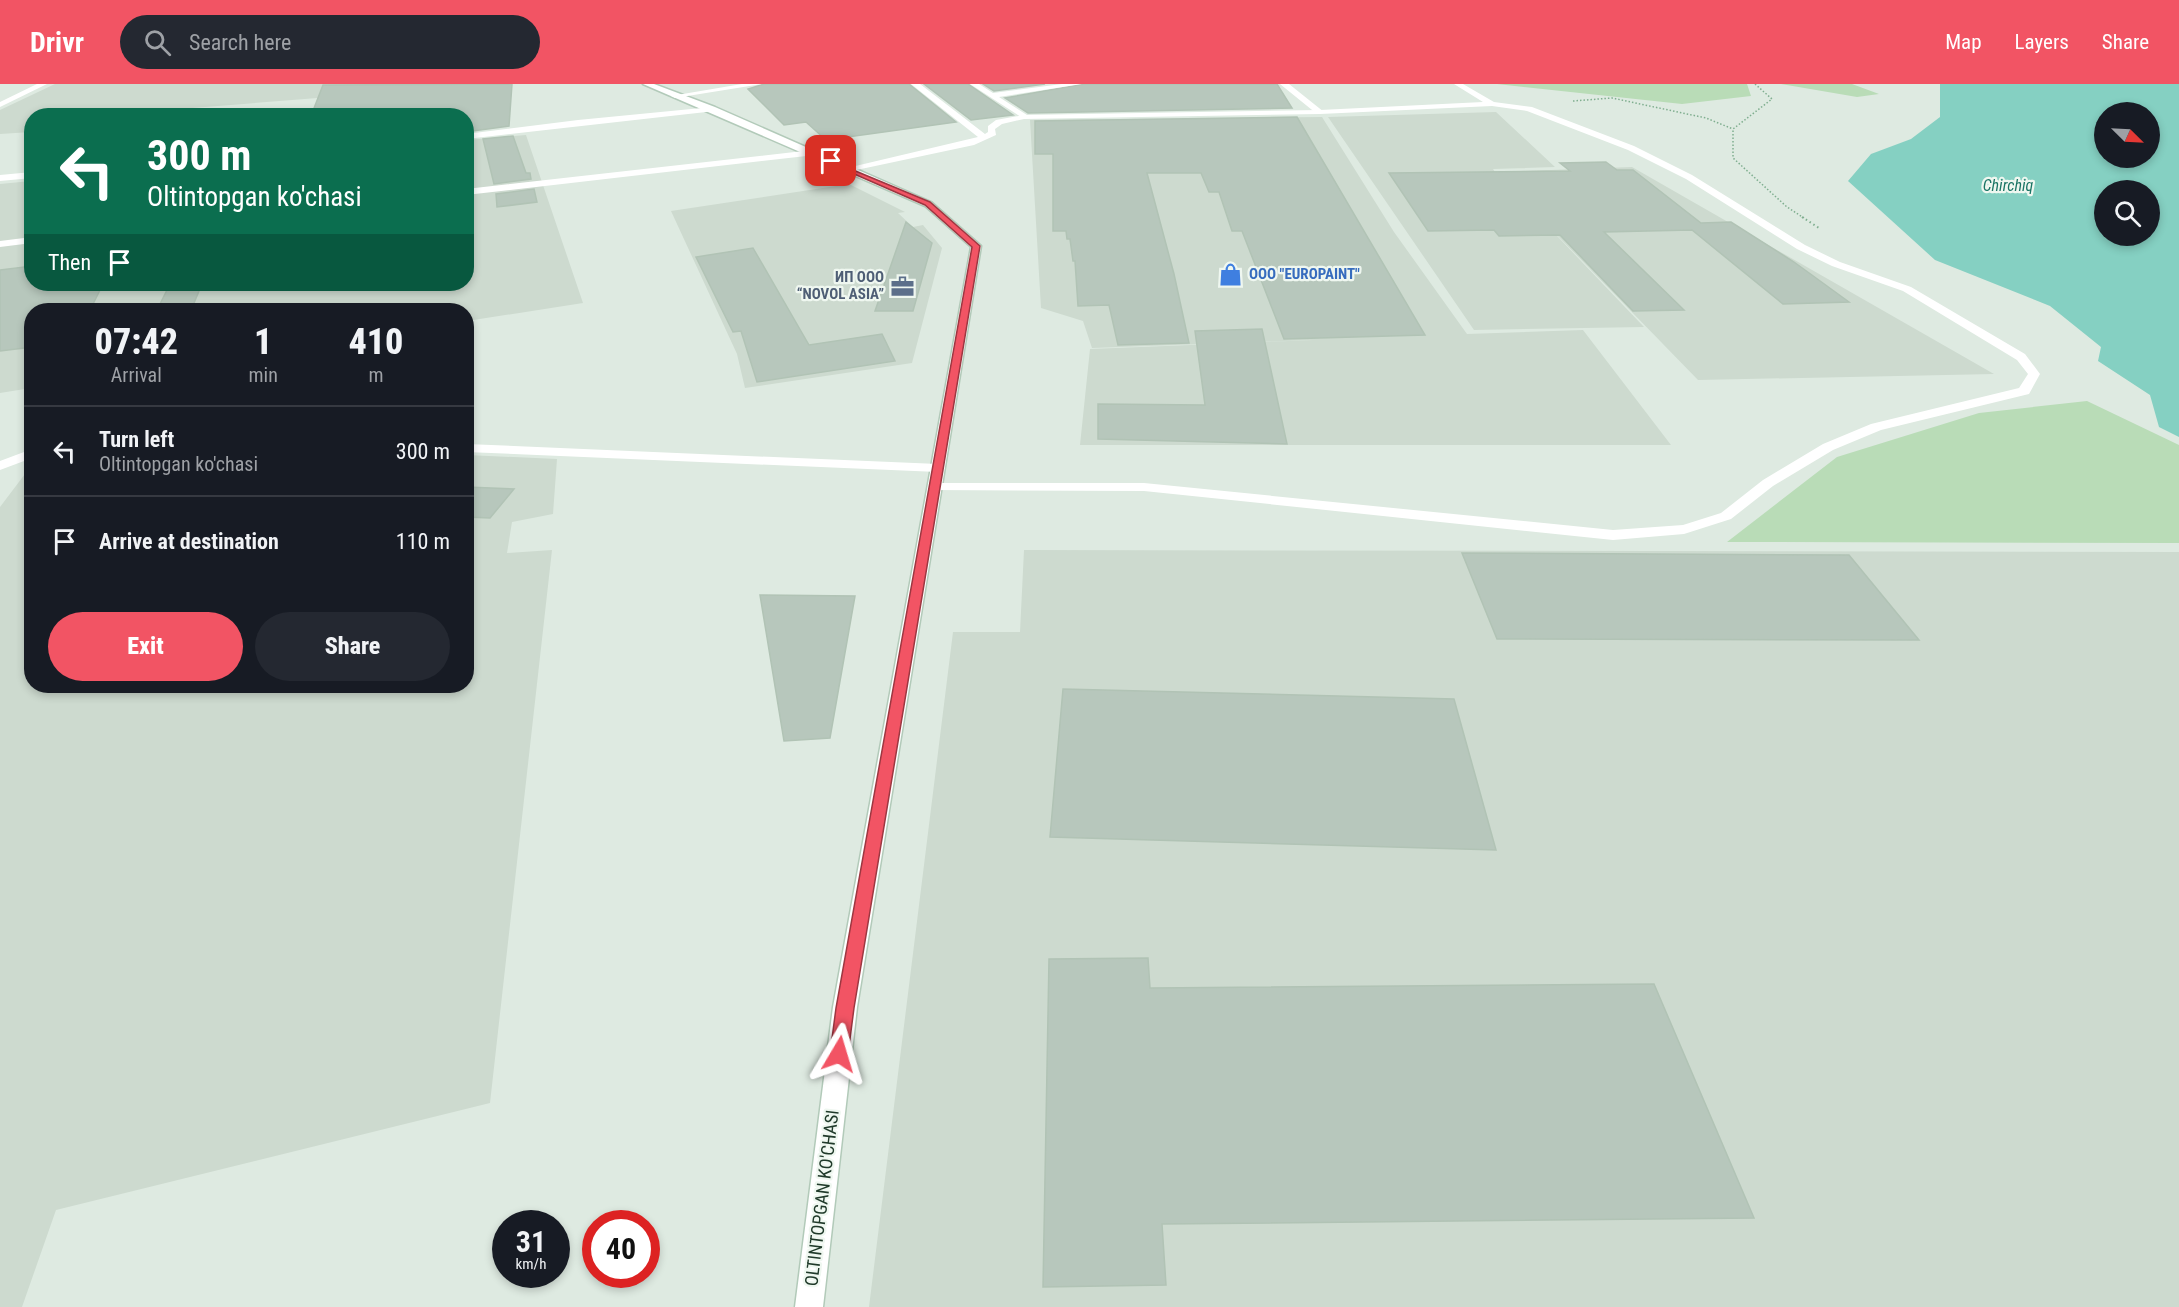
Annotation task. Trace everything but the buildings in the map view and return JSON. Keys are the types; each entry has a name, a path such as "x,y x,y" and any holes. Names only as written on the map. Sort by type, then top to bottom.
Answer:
{"street":[{"path":"2,103 43,84"},
{"name":"OLTINTOPGAN KO'CHASI","path":"647,84 712,109 928,204 976,246 845,1008 809,1307"},
{"path":"675,96 758,84"},
{"path":"915,84 985,138"},
{"path":"974,84 1024,117"},
{"path":"991,96 1078,84"},
{"path":"1284,84 1320,112"},
{"path":"1458,84 1492,104"},
{"path":"850,170 985,138 993,133 992,128 999,122 1024,117 1320,112 1492,104 1529,109 1630,148 1689,177 1801,247 1836,264 1907,289 2021,357 2034,374 2024,391 1876,427 1828,447 1768,483 1726,516 1684,529 1613,535 1144,487 935,488"},
{"path":"474,136 578,122 712,109"},
{"path":"474,191 812,153"},
{"path":"0,178 24,176"},
{"path":"0,244 24,241"},
{"path":"474,448 938,468"},
{"path":"0,466 24,456"}],"path":[{"path":"1733,129 1773,99 1755,84"},
{"path":"1568,102 1612,98 1706,118 1733,129"},
{"path":"1733,129 1733,158 1787,207 1825,232"}],"shaded area":[{"path":"55,84 495,84 192,108 24,108 24,132 0,134 0,110"},
{"path":"1496,112 1555,167 1493,169 1495,172 1632,167 1994,374 1698,380 1519,196 1644,327 1474,330 1328,117"},
{"path":"1322,117 1394,232 1467,334 1583,330 1671,445 1080,445 1090,349 1313,340 1092,348 1083,321 1041,308 1030,120"},
{"path":"526,135 583,303 474,320 474,303 24,303 24,389 0,393 0,184 24,182 24,291 474,291 474,139"},
{"path":"849,184 905,212 898,213 913,227 923,225 942,248 912,363 745,388 737,354 671,211"},
{"path":"474,455 557,459 553,514 512,522 507,553 552,550 490,1103 56,1210 22,1307 0,1307 0,507 24,475 24,693 474,693"},
{"path":"1024,550 2179,552 2179,1307 869,1307 953,632 1020,632"}],"green space":[{"path":"1497,84 1747,84 1751,96 1682,104"},
{"path":"1781,84 1852,84 1879,94 1857,97"},
{"path":"2087,401 2179,445 2179,543 1727,542 1837,457 1979,413"}],"water":[{"name":"Chirchiq","path":"1940,84 2179,84 2179,437 2159,427 2150,395 2098,361 2101,347 2050,306 1935,260 1848,181 1871,154 1911,139 1940,117"}],"place":[{"name":"OOO \"EUROPAINT\"","path":"1231,274"},
{"name":"ИП ООО “NOVOL ASIA”","path":"902,286"}],"route":[{"path":"831,161 928,204 976,246 839,1054"}]}
